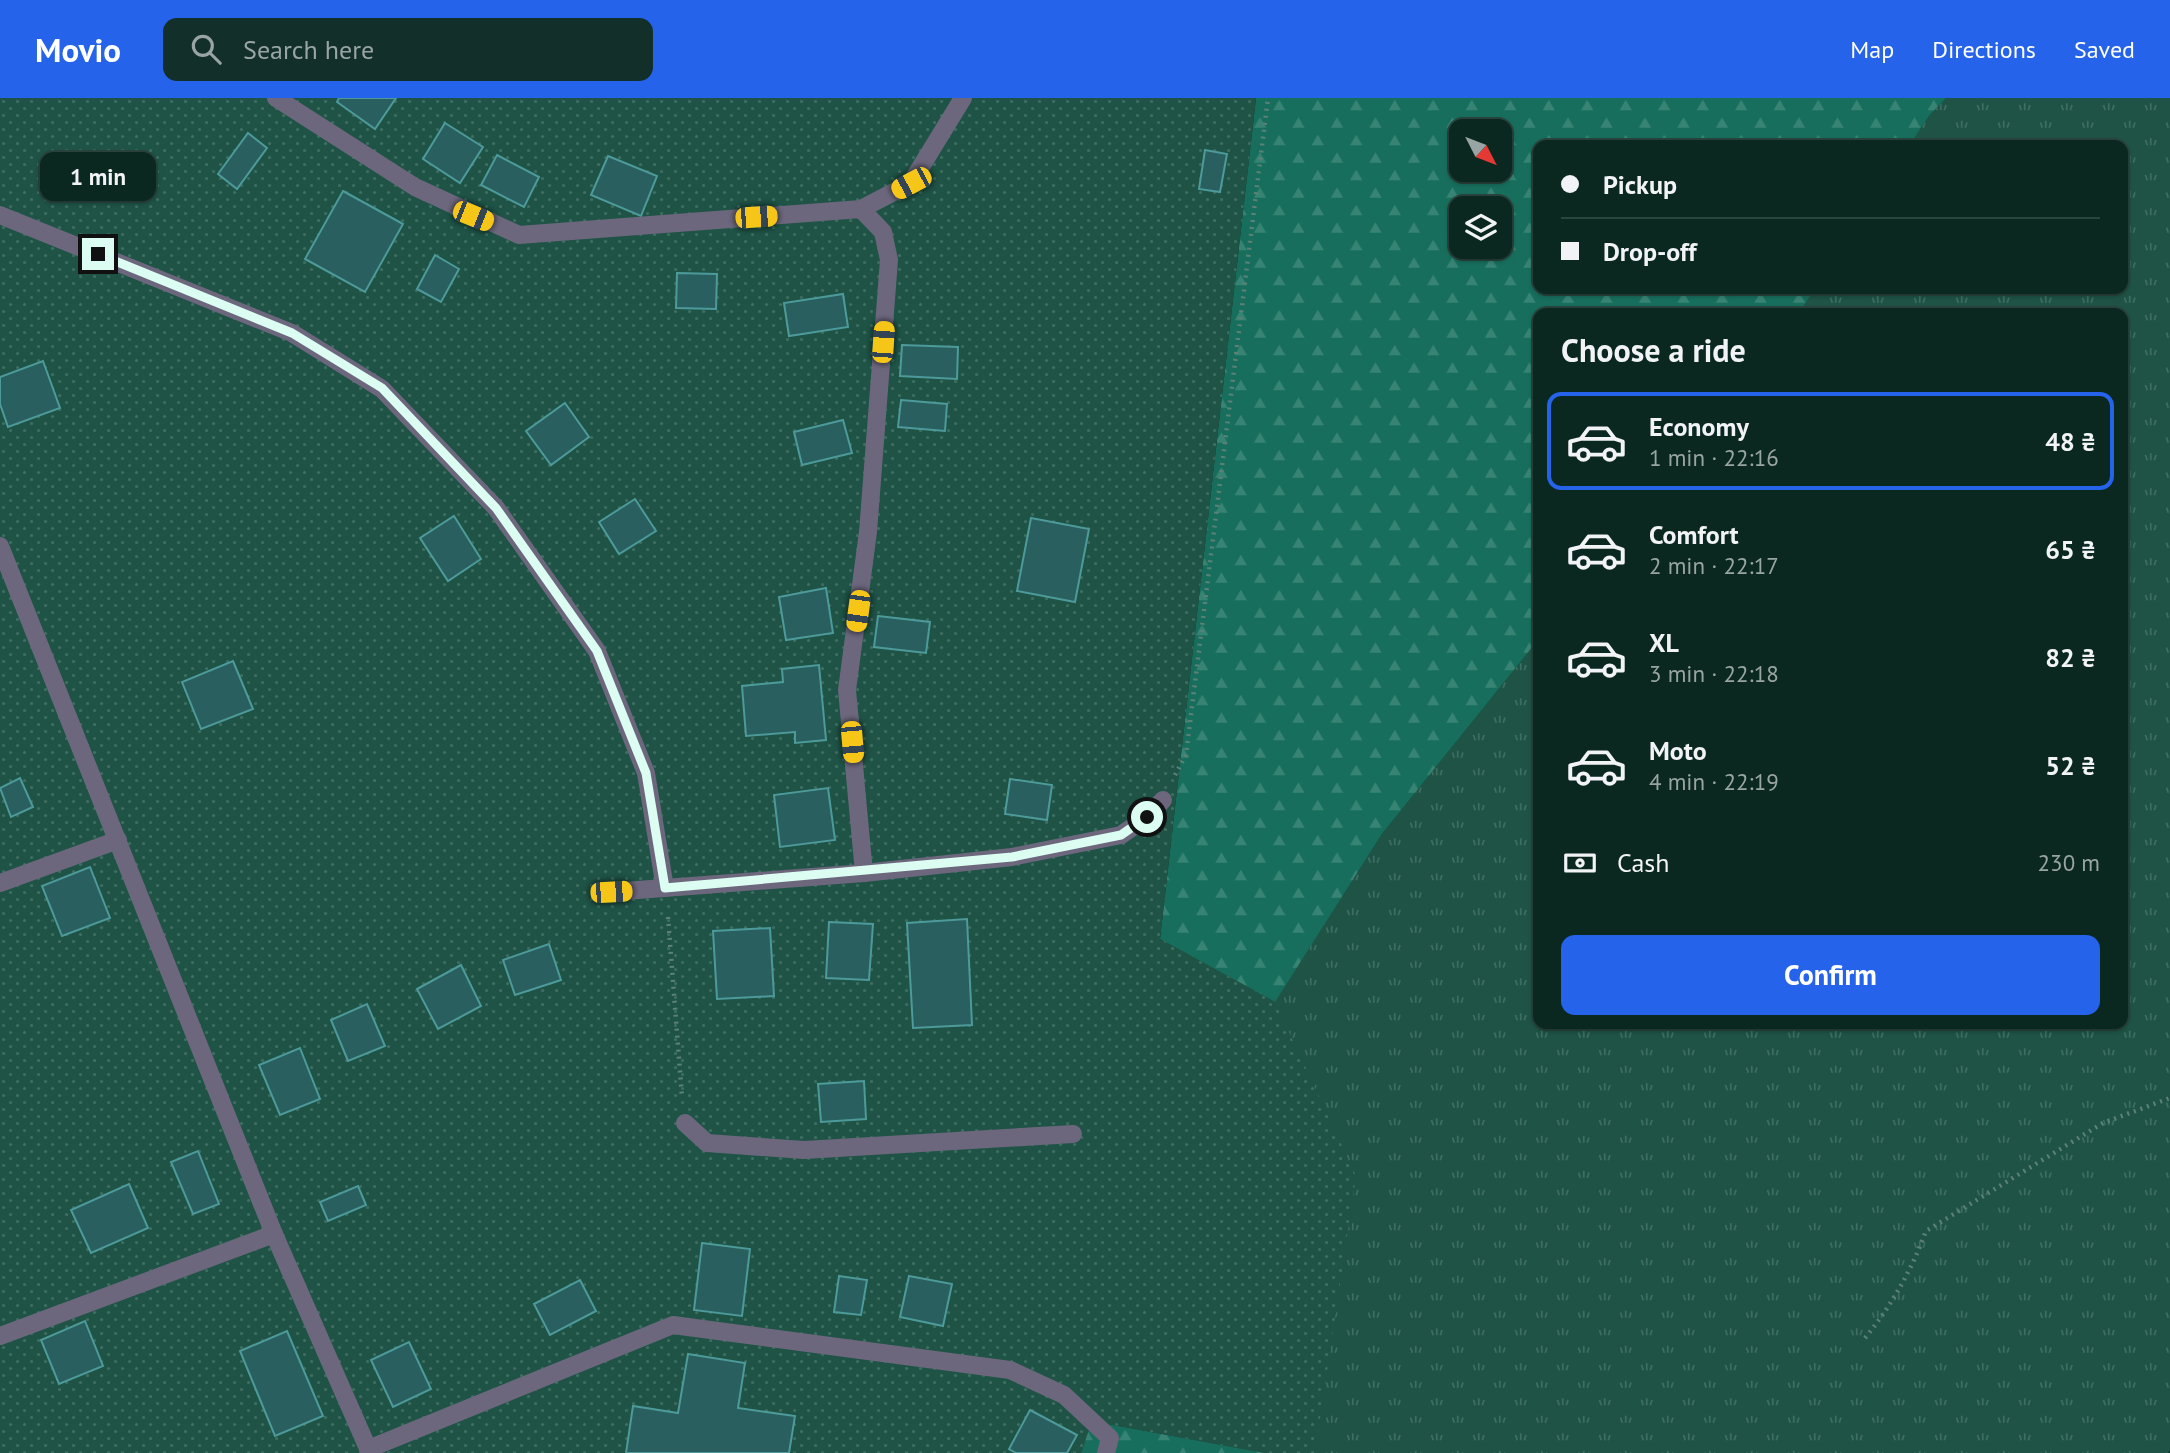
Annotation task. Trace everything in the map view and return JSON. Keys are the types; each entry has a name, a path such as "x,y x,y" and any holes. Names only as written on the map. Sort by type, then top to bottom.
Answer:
{"street":[{"path":"276,98 415,187 519,235 861,209 911,183 964,98"},
{"path":"861,209 883,232 889,260 868,532 847,690 864,873"},
{"path":"0,215 292,333 382,388 496,508 597,651 646,773 665,888"},
{"path":"0,546 274,1234 369,1451 673,1325 1010,1370 1064,1395 1110,1438 1106,1453"},
{"path":"611,892 864,873 1012,857 1121,835 1147,817 1163,800"},
{"path":"0,883 118,840"},
{"path":"685,1123 707,1143 804,1150 1073,1134"},
{"path":"0,1336 274,1234"}],"path":[{"path":"1163,800 1186,755 1268,98"},
{"path":"665,888 685,1123"},
{"path":"1865,1338 1888,1310 1914,1263 1926,1231 2103,1123 2170,1098"}],"green space":[{"path":"0,98 1256,98 1160,939 1275,1002 1356,1176 1315,1453 1265,1453 1092,1421 1081,1453 0,1453"},
{"path":"1256,98 1946,98 1929,116 1913,140 1533,140 1533,294 1812,294 1802,308 1533,308 1533,646 1382,834 1275,1002 1160,939"},
{"path":"1946,98 2170,98 2170,1450 2168,1453 1264,1453 1091,1421 1160,939 1275,1001 1382,834 1533,646 1533,1029 2128,1029 2128,308 1802,308 1812,294 2128,294 2128,140 1913,140 1929,116"},
{"path":"1091,1421 1265,1453 1081,1453"}],"building":[{"path":"339,98 396,98 375,129 337,102"},
{"path":"445,123 483,147 460,183 423,159"},
{"path":"248,133 267,148 237,189 218,174"},
{"path":"1205,150 1227,154 1220,192 1199,189"},
{"path":"497,155 539,177 524,207 481,185"},
{"path":"608,156 657,176 641,216 591,195"},
{"path":"343,191 403,224 365,292 305,259"},
{"path":"435,255 459,269 441,302 417,289"},
{"path":"677,273 717,274 716,309 676,308"},
{"path":"843,294 848,327 789,336 784,303"},
{"path":"902,345 958,347 957,379 900,376"},
{"path":"43,361 60,408 8,427 0,404 0,377"},
{"path":"901,400 947,404 945,431 898,427"},
{"path":"565,403 589,437 551,465 526,431"},
{"path":"843,420 852,453 802,465 794,432"},
{"path":"635,499 656,531 619,554 599,522"},
{"path":"454,516 481,559 448,581 420,538"},
{"path":"1031,518 1089,529 1075,602 1017,591"},
{"path":"826,588 833,633 786,640 779,597"},
{"path":"878,616 930,622 926,653 874,647"},
{"path":"233,661 253,709 201,729 182,682"},
{"path":"819,665 826,740 795,743 795,732 746,736 742,686 783,682 782,669"},
{"path":"20,778 33,807 11,817 0,788"},
{"path":"1010,779 1052,785 1047,820 1005,814"},
{"path":"828,788 835,840 780,847 774,795"},
{"path":"90,867 110,918 62,936 42,886"},
{"path":"967,919 972,1025 913,1028 907,923"},
{"path":"829,922 873,924 869,980 826,978"},
{"path":"770,928 774,996 717,999 713,931"},
{"path":"549,944 561,980 515,995 503,960"},
{"path":"461,965 481,1006 438,1029 417,989"},
{"path":"367,1004 385,1046 348,1061 331,1020"},
{"path":"300,1048 320,1099 280,1115 259,1065"},
{"path":"864,1081 866,1119 821,1122 818,1084"},
{"path":"198,1151 219,1204 193,1214 171,1162"},
{"path":"129,1184 148,1228 91,1253 71,1210"},
{"path":"358,1186 366,1205 328,1221 320,1202"},
{"path":"702,1243 750,1249 742,1316 694,1310"},
{"path":"839,1276 867,1280 861,1315 834,1312"},
{"path":"909,1276 952,1284 943,1326 900,1317"},
{"path":"580,1280 596,1311 550,1335 534,1304"},
{"path":"85,1321 103,1366 59,1384 41,1340"},
{"path":"287,1331 323,1416 275,1436 240,1351"},
{"path":"409,1342 431,1389 393,1407 371,1360"},
{"path":"688,1354 745,1363 738,1408 795,1416 789,1453 626,1453 633,1406 678,1413"},
{"path":"1030,1410 1077,1435 1067,1453 1016,1453 1009,1449"}],"route":[{"path":"98,254 292,333 382,388 496,508 597,651 646,773 665,888 864,873 1012,857 1121,835 1147,817"}]}
